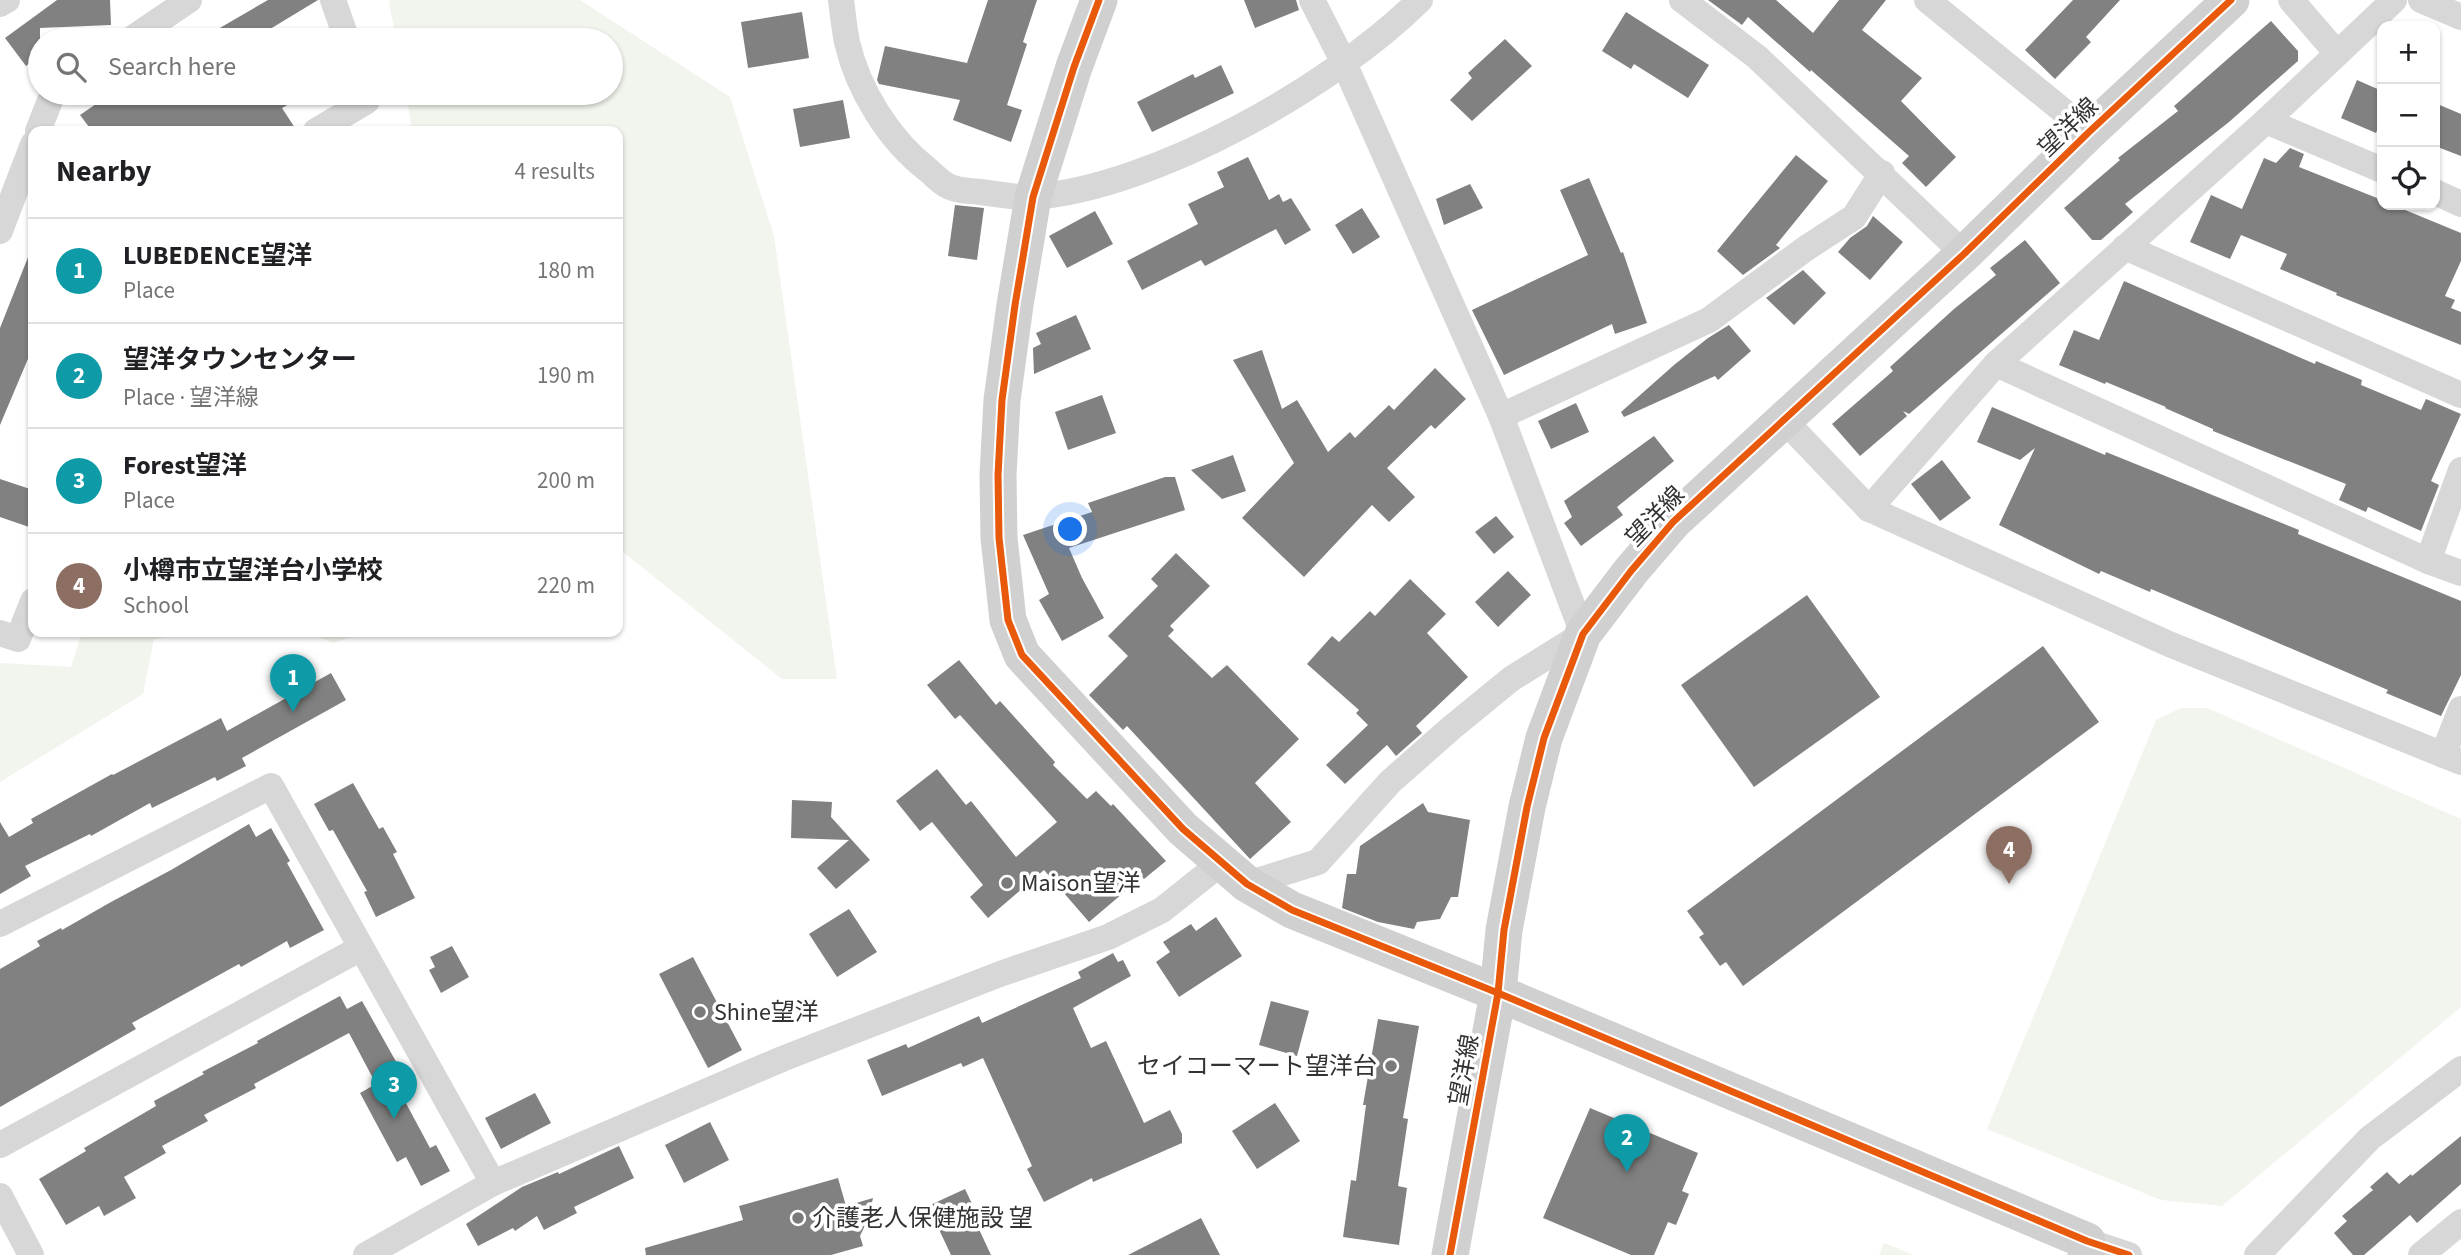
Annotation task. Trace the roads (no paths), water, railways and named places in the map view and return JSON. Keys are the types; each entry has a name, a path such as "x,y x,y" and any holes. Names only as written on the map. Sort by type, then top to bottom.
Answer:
{"street":[{"path":"0,4 7,0"},
{"path":"148,28 189,0"},
{"path":"333,0 342,28"},
{"path":"841,0 847,43 870,102 910,156 951,188 1033,197 1109,183 1205,145 1297,94 1344,63 1404,16 1420,0"},
{"path":"1099,0 1074,67 1033,197 1002,400 998,475 999,538 1008,620 1022,655 1183,829 1234,874 1292,910 1498,993 2086,1248 2129,1255"},
{"path":"366,1255 493,1183 795,1054 1000,974 1108,937 1234,874 1318,862 1390,782 1450,729 1511,679 1583,634 1501,416 1344,63 1312,0"},
{"path":"1682,0 1757,57 1882,173 1964,254"},
{"path":"1927,0 2090,132"},
{"path":"2291,0 2336,52"},
{"path":"1869,509 1996,364 2266,121 2394,0"},
{"path":"2421,0 2461,17"},
{"name":"望洋線","path":"1450,1255 1498,993 1504,930 1527,807 1544,738 1583,634 1673,522 1964,254 2090,132 2215,5"},
{"path":"40,126 48,105"},
{"path":"324,126 360,105"},
{"path":"2266,121 2377,168"},
{"path":"0,231 28,157"},
{"path":"1501,416 1709,320 1805,249 1854,217 1882,173"},
{"path":"2440,194 2461,204"},
{"path":"2125,247 2461,395"},
{"path":"1996,364 2427,561 2461,573"},
{"path":"1785,421 1869,509 2169,644 2452,759 2461,709"},
{"path":"2427,561 2461,470"},
{"path":"0,633 18,639 28,614"},
{"path":"0,924 271,786 493,1183"},
{"path":"0,1145 362,948"},
{"path":"2257,1255 2370,1138 2461,1069"},
{"path":"0,1196 31,1255"},
{"path":"2421,1255 2461,1222"}],"place":[{"name":"LUBEDENCE望洋","path":"293,712"},
{"name":"Maison望洋","path":"1007,883"},
{"name":"小樽市立望洋台小学校","path":"2009,884"},
{"name":"Shine望洋","path":"700,1012"},
{"name":"セイコーマート望洋台","path":"1391,1066"},
{"name":"Forest望洋","path":"394,1119"},
{"name":"望洋タウンセンター","path":"1627,1172"},
{"name":"介護老人保健施設 望","path":"798,1218"}]}
